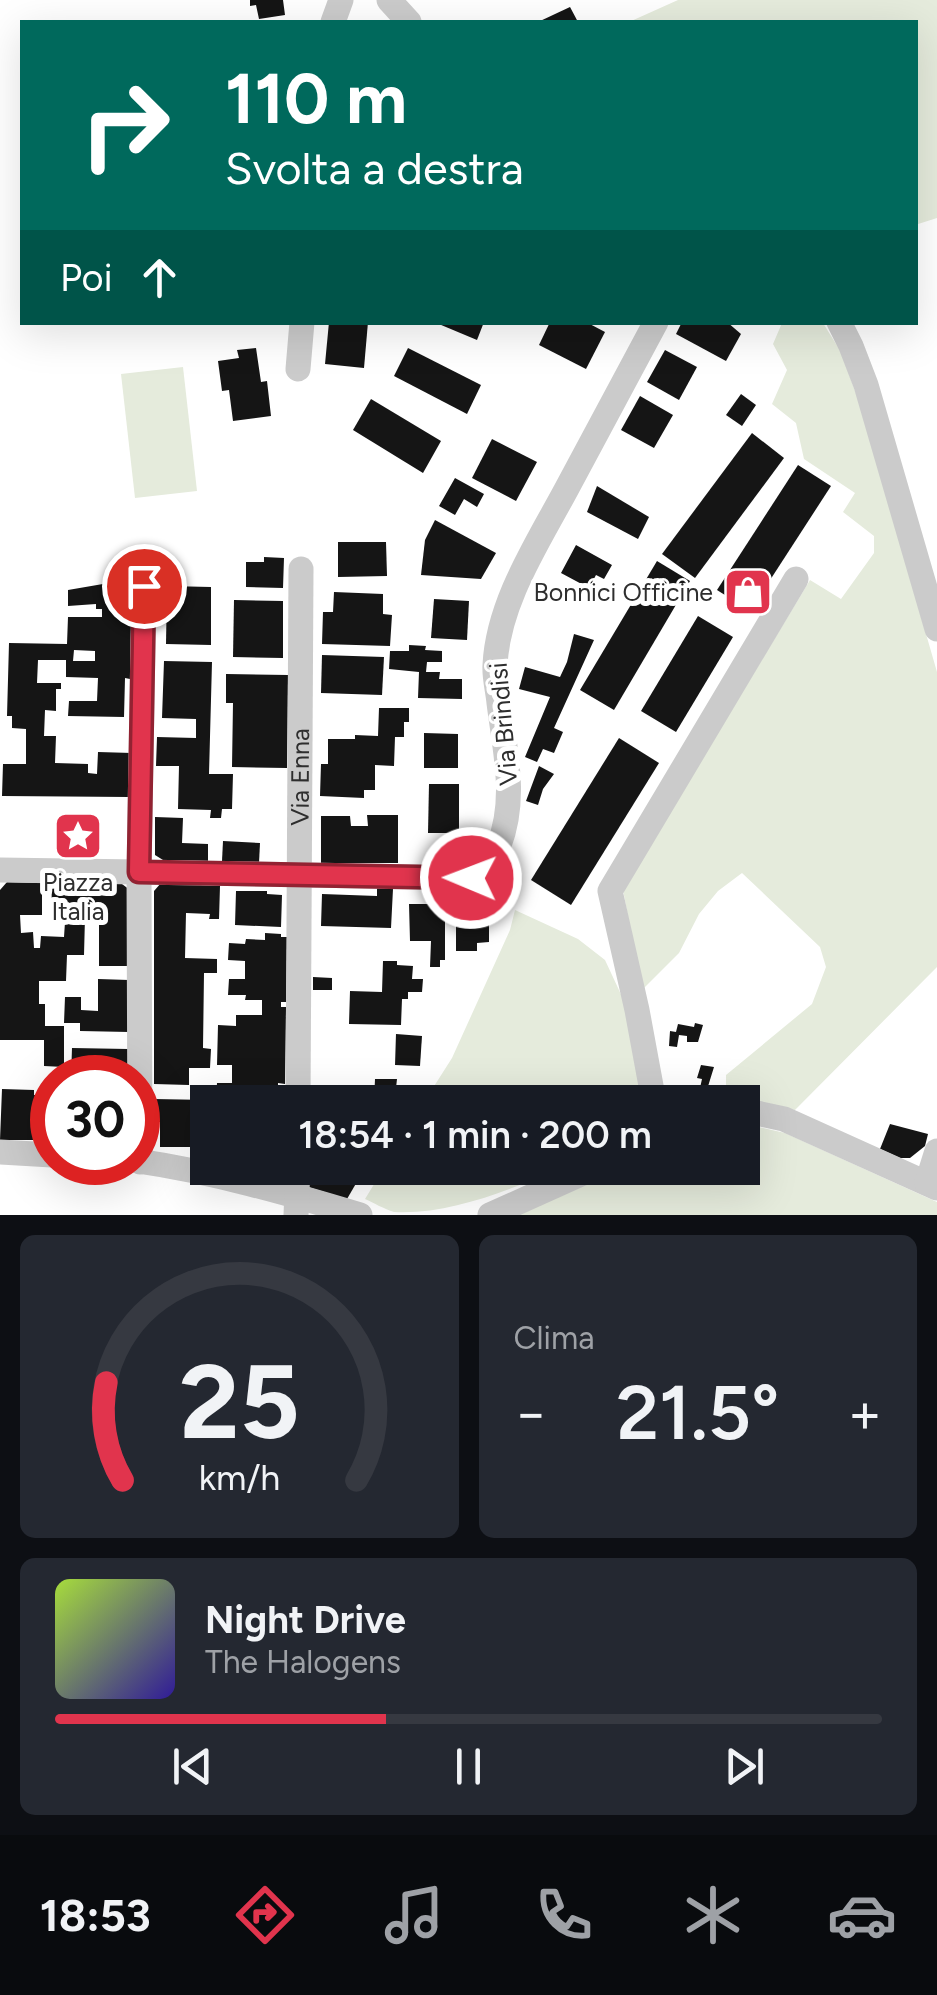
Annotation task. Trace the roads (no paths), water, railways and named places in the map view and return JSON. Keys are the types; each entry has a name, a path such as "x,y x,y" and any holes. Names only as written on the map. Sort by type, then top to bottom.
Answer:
{"street":[{"path":"388,0 407,20"},
{"path":"298,370 302,325"},
{"name":"Via Brindisi","path":"0,870 471,878 483,873 494,859 510,804 495,668 508,610 525,566 654,325"},
{"path":"840,325 866,385 937,629"},
{"path":"911,541 937,546"},
{"name":"Via Enna","path":"298,1085 301,569"},
{"path":"651,1085 610,891 796,579"},
{"path":"139,1055 144,586"},
{"path":"760,1114 784,1119 932,1186 937,1151"},
{"path":"0,1152 30,1154"},
{"path":"160,1165 201,1172 297,1206 360,1215"},
{"path":"490,1215 556,1185"}],"place":[{"name":"Bonnici Officine","path":"748,592"},
{"name":"Piazza Italia","path":"78,836"}]}
